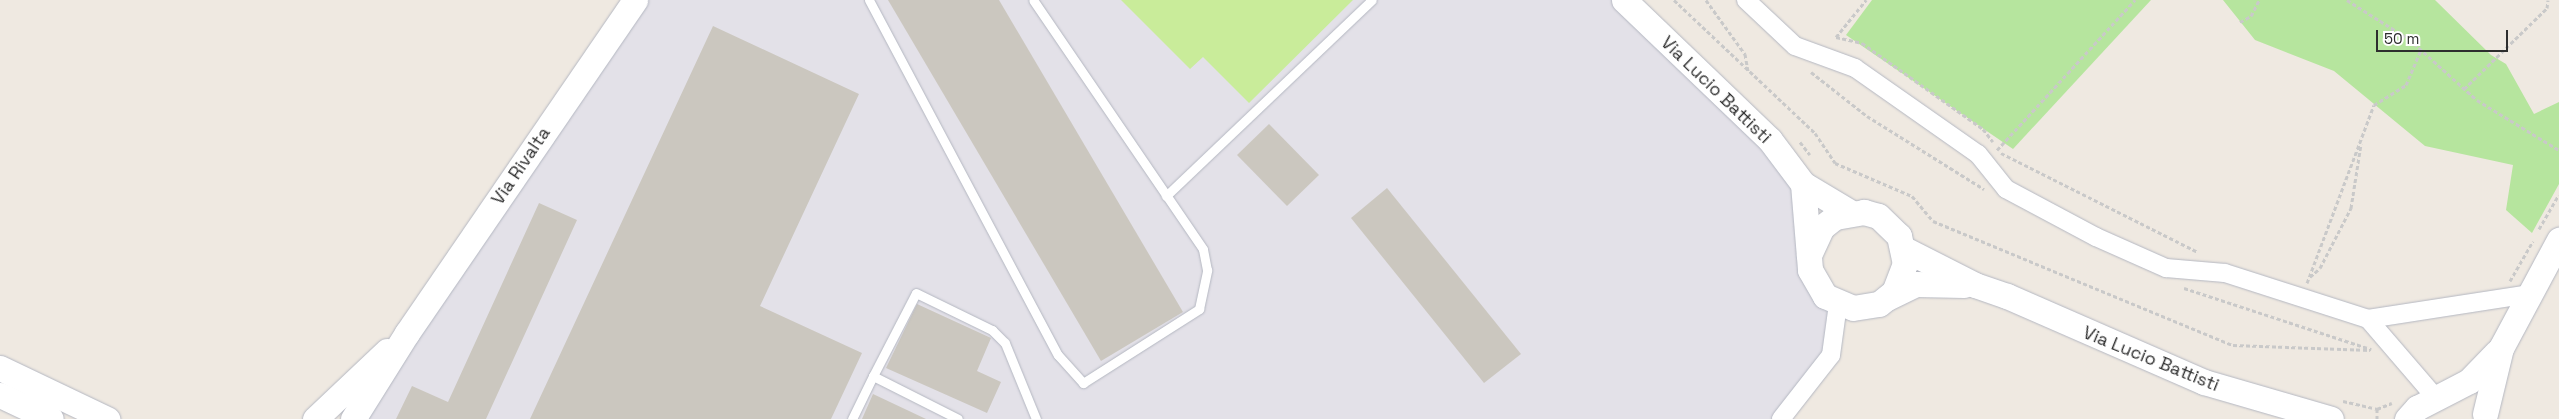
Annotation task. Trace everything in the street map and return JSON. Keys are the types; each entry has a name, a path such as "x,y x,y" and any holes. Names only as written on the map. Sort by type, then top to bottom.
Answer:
{"street":[{"name":"Via Rivalta","path":"353,419 407,333 635,0"},
{"name":"Via Lucio Battisti","path":"1624,0 1770,140 1850,212 1878,216 1899,236 1904,249 1975,286 2007,296 2204,382 2334,409"},
{"path":"1746,0 1795,46 1855,68 1978,154 2006,189 2166,268 2225,273 2368,319 2529,294"},
{"path":"1781,419 1831,355 1838,304 1816,284 1809,255 1808,173"},
{"path":"1809,255 1822,227 1850,212"},
{"path":"2368,319 2440,396 2469,402 2486,417 2501,348 2559,240"},
{"path":"1879,304 1902,279 1904,249"},
{"name":"Via Lucio Battisti","path":"1838,304 1853,308 1879,304 1903,287 1916,284 1975,286"},
{"name":"Via Rivalta","path":"315,419 407,333"},
{"path":"2402,409 2417,408 2469,381 2501,348"},
{"path":"0,368 107,419"},
{"path":"0,395 51,419"}],"lane":[{"path":"868,0 1058,355 1082,383 1199,309 1207,270 1203,249 1033,0"},
{"path":"1166,196 1372,0"},
{"path":"852,419 916,293 992,330 1005,343 1036,419"},
{"path":"873,376 958,419"}],"path":[{"path":"1674,0 1748,72 1815,133 1835,163 1912,196 1933,221 2233,345 2376,350"},
{"path":"1706,0 1745,54 1748,72"},
{"path":"1826,56 1836,37 1866,0"},
{"path":"1985,163 2135,0"},
{"path":"2240,22 2251,16 2259,0"},
{"path":"2347,0 2421,49 2464,88 2559,150"},
{"path":"2464,88 2546,8 2548,0"},
{"path":"1836,37 1862,43 1984,128 1998,150 2006,157 2203,255"},
{"path":"2302,298 2374,105 2406,85 2421,49"},
{"path":"1794,136 1808,173"},
{"path":"2309,278 2320,268 2351,208 2363,136"},
{"path":"2334,409 2402,409"},
{"path":"2376,419 2377,409"}],"shaded area":[{"path":"635,0 1624,0 1803,184 1836,330 1781,419 353,419"}],"green space":[{"path":"1121,0 1353,0 1249,103 1203,57 1190,69"},
{"path":"1872,0 2151,0 2013,149 1846,35"},
{"path":"2223,0 2435,0 2491,55 2506,64 2534,114 2559,102 2559,184 2532,233 2506,210 2513,165 2425,146 2334,71 2255,40"}],"building":[{"path":"888,0 999,0 1183,312 1101,361"},
{"path":"713,26 859,94 760,306 862,353 831,419 530,419"},
{"path":"1269,124 1319,175 1287,206 1237,155"},
{"path":"1387,188 1521,354 1484,383 1351,218"},
{"path":"539,203 577,220 486,419 396,419 412,386 448,402"},
{"path":"917,304 991,338 977,371 1001,382 987,413 886,368"},
{"path":"873,394 926,419 862,419"}]}
